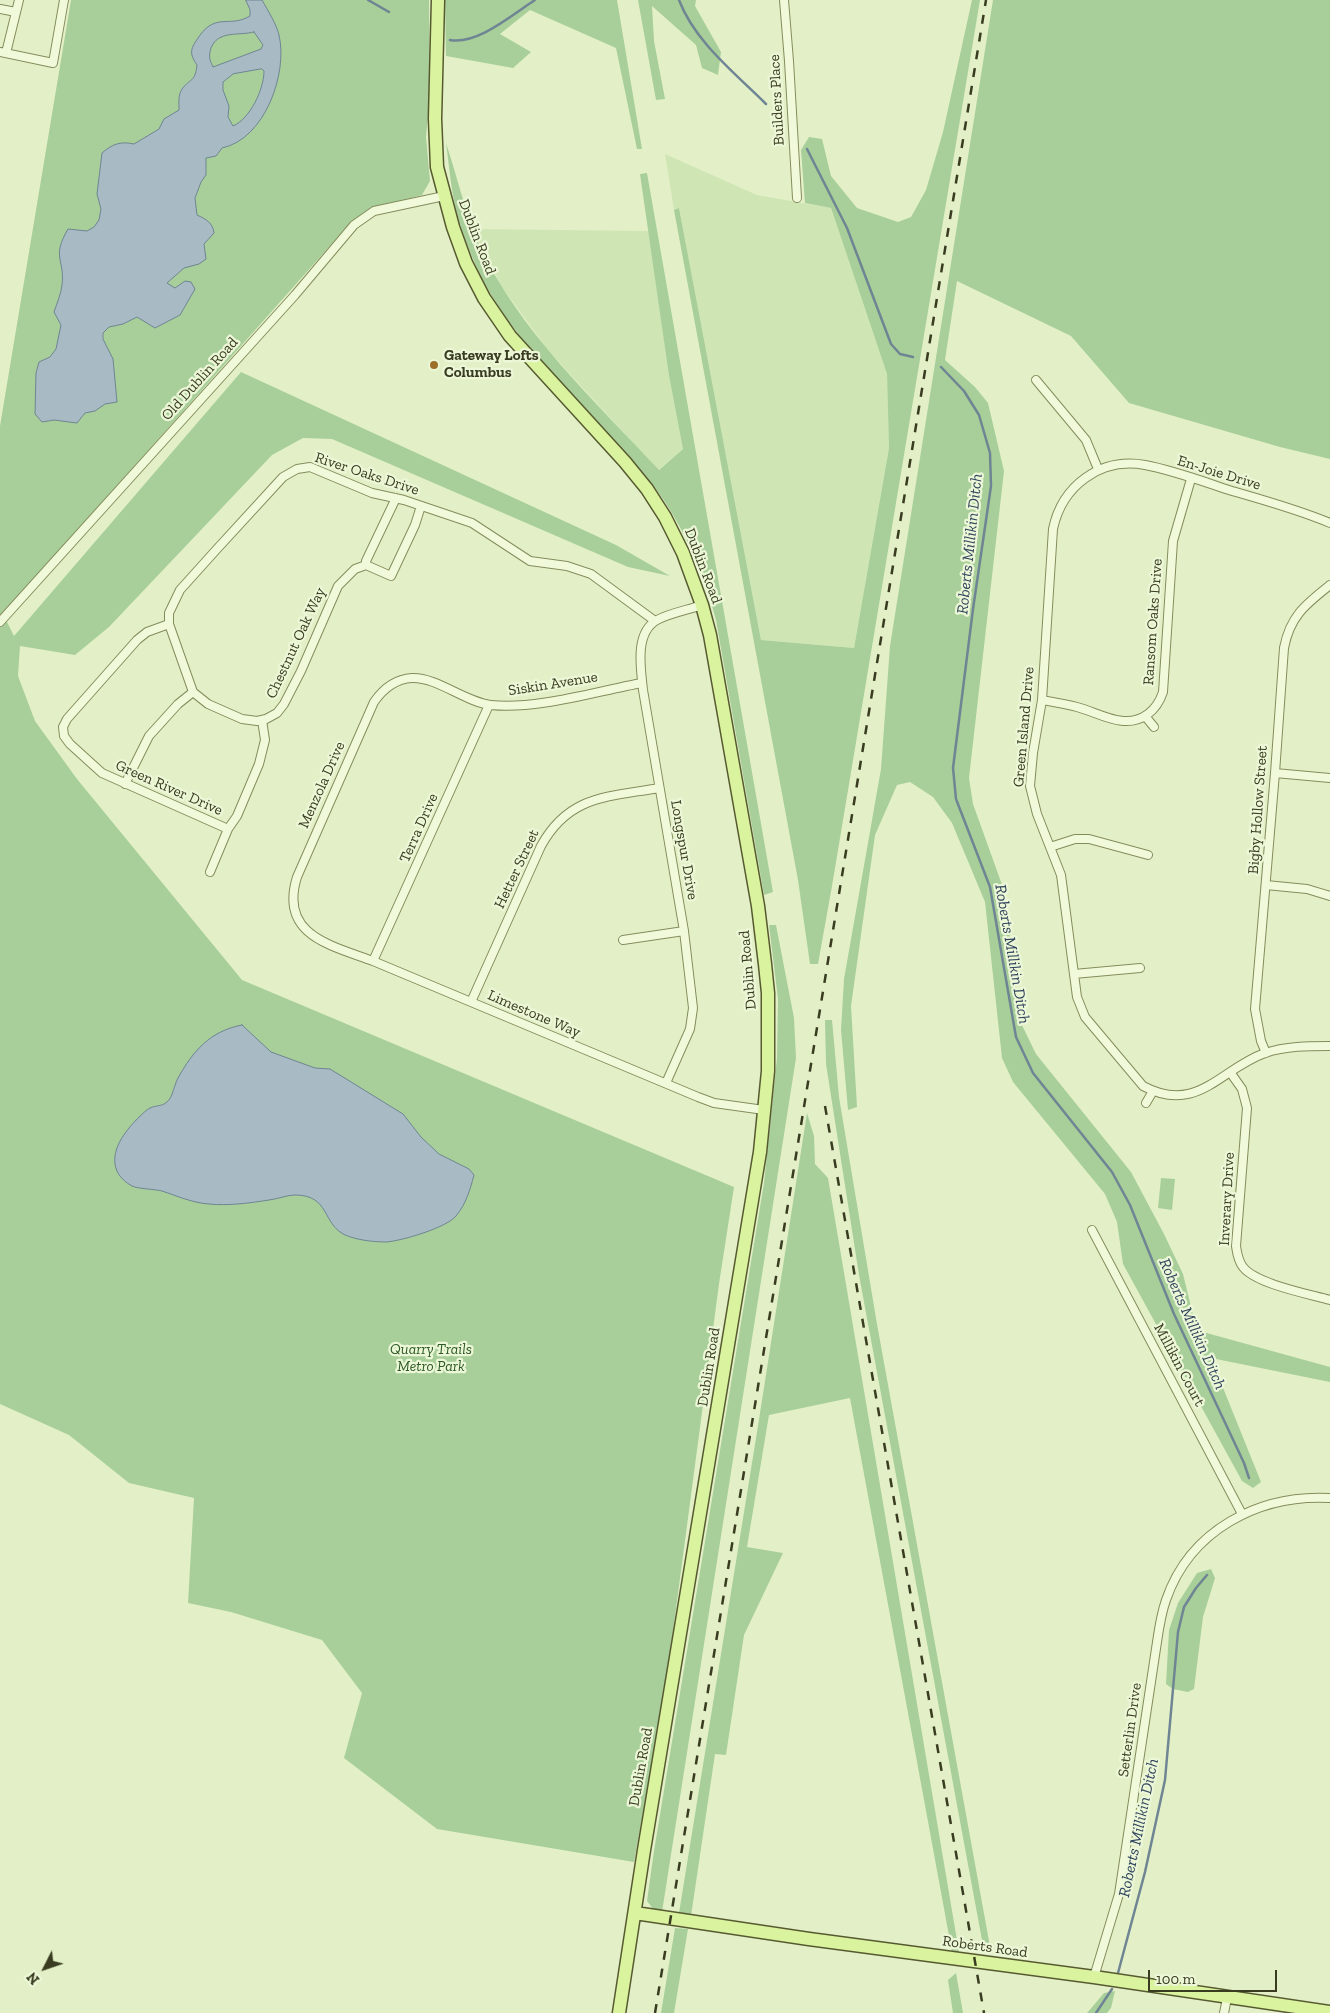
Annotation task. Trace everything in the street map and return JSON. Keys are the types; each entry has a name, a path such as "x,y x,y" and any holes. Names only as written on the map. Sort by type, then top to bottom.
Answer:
{"main road":[{"name":"Dublin Road","path":"438,0 435,119 437,167 453,226 466,263 484,298 510,336 625,462 647,489 665,517 683,553 702,605 710,635 749,852 768,993 769,1046 764,1110 745,1249 644,1850 619,2013"},
{"name":"Roberts Road","path":"635,1913 1330,2012"}],"street":[{"path":"19,0 3,52 53,63 64,0"},
{"name":"Builders Place","path":"784,0 797,198"},
{"path":"0,9 16,12"},
{"name":"Old Dublin Road","path":"0,622 295,295 354,226 374,211 444,196"},
{"path":"1036,380 1086,440 1098,469"},
{"name":"En-Joie Drive","path":"1098,469 1114,466 1144,465 1330,523"},
{"name":"River Oaks Drive","path":"169,624 169,613 180,590 264,496 291,472 310,467 372,493 396,498 472,523 530,561 567,566 591,574 655,621"},
{"name":"Green Island Drive","path":"1098,469 1076,484 1061,505 1056,517 1050,557 1042,700 1033,753 1030,786 1037,814 1061,875 1065,891 1076,997 1085,1017 1136,1079 1153,1091"},
{"name":"Ransom Oaks Drive","path":"1145,716 1155,707 1162,692 1173,541 1191,479"},
{"path":"396,498 366,561 366,566 391,576 415,525 421,506"},
{"name":"Chestnut Oak Way","path":"262,720 277,713 284,704 301,672 338,586 355,569 366,566"},
{"name":"Bigby Hollow Street","path":"1266,1053 1261,1042 1255,1009 1275,773 1280,686 1286,635 1301,609 1330,585"},
{"path":"655,621 702,605"},
{"name":"Longspur Drive","path":"655,621 647,631 640,657 642,683 684,931 692,1000 692,1020 684,1044 666,1083"},
{"path":"169,624 193,692 208,704 226,712 251,721 262,720 265,740 259,764 210,872"},
{"name":"Green River Drive","path":"169,624 147,632 137,640 66,719 63,727 64,736 102,774 228,829"},
{"name":"Siskin Avenue","path":"413,678 432,682 489,705 510,706 532,704 642,683"},
{"name":"Menzola Drive","path":"301,925 294,908 293,889 296,876 374,702 387,687 403,679 413,678"},
{"path":"125,784 149,736 178,704 193,692"},
{"path":"1042,700 1077,707 1109,719 1134,721 1145,716 1154,727"},
{"name":"Terra Drive","path":"373,961 489,705"},
{"path":"1275,773 1330,778"},
{"name":"Hetter Street","path":"471,1002 541,846 556,823 573,810 593,800 659,788"},
{"path":"1050,847 1076,839 1089,839 1148,855"},
{"path":"1266,885 1307,889 1330,896"},
{"name":"Limestone Way","path":"301,925 312,936 326,944 373,961 714,1103 764,1110"},
{"path":"623,940 684,931"},
{"path":"1074,974 1140,968"},
{"path":"1146,1103 1153,1091 1178,1096 1188,1095 1213,1085 1244,1063 1266,1053 1288,1048 1330,1046"},
{"name":"Inverary Drive","path":"1230,1072 1242,1089 1247,1108 1236,1246 1239,1261 1248,1273 1262,1281 1330,1300"},
{"name":"Millikin Court","path":"1092,1230 1242,1514"},
{"name":"Setterlin Drive","path":"1094,1977 1119,1894 1156,1642 1166,1598 1193,1553 1216,1531 1242,1514 1285,1500 1330,1498"},
{"path":"1224,2013 1227,1998"}],"green space":[{"name":"Quarry Trails Metro Park","path":"71,0 429,0 430,94 426,137 430,181 422,195 373,209 352,221 3,614 14,636 241,372 616,545 670,576 628,567 332,439 303,438 272,455 109,627 75,655 20,646 18,676 35,721 77,779 242,980 734,1187 719,1284 666,1684 634,1862 437,1829 344,1758 362,1693 322,1640 231,1612 188,1603 194,1498 129,1483 69,1435 0,1404 0,426"},
{"path":"445,0 617,0 642,149 637,149 616,48 530,10 500,34 531,52 513,68 446,56"},
{"path":"638,0 696,0 695,6 721,52 718,75 702,68 696,45 652,6 654,41 665,99 656,100"},
{"path":"972,0 980,0 832,886 818,964 810,964 798,880 674,210 679,208 761,640 854,648 889,448 887,374 831,208 805,203 801,150 809,137 822,139 831,176 857,208 898,222 911,217 926,190 943,132"},
{"path":"993,0 1330,0 1330,459 1280,447 1129,403 1071,336 957,281 945,360 975,387 988,403 1004,471 969,778 973,804 1005,893 1019,1019 1036,1054 1131,1172 1183,1274 1196,1327 1203,1332 1330,1367 1330,1382 1211,1358 1261,1482 1253,1488 1242,1481 1123,1264 1117,1222 1105,1194 1013,1082 1002,1058 985,902 952,823 933,797 910,782 897,785 875,835 851,1006 857,1107 848,1110 841,1030 844,979 881,769 890,646"},
{"path":"446,143 465,207 479,244 514,306 584,391 659,470 683,449 669,376 640,174 647,173 773,892 764,895 716,620 705,584 691,549 673,515 652,484 521,338 485,284 476,266 456,210"},
{"path":"665,154 757,195 831,208 887,374 889,448 854,648 761,640 679,208 674,210"},
{"path":"473,229 649,231 669,376 683,449 658,470 548,350 502,287"},
{"path":"769,925 776,925 794,1018 796,1058 662,1912 653,1909 647,1901 764,1183 777,1058 778,999"},
{"path":"825,1020 832,1020 839,1097 877,1324 991,1952 984,1951 859,1275 826,1064"},
{"path":"807,1113 814,1136 815,1164 828,1178 959,1952 952,1952 850,1398 769,1415 747,1547 783,1553 744,1635 726,1755 715,1754 691,1916 679,1913"},
{"path":"1161,1178 1175,1179 1172,1210 1158,1208"},
{"path":"1211,1569 1215,1578 1203,1617 1194,1689 1188,1692 1173,1689 1166,1684 1169,1630 1178,1603 1197,1573"},
{"path":"675,1928 688,1929 674,2013 661,2013"},
{"path":"956,1973 963,2013 953,2013 948,1980"},
{"path":"1115,1991 1111,2008 1107,2013 1087,2013 1104,1993"}],"water":[{"path":"246,0 262,0 272,17 279,35 281,50 280,67 270,102 250,132 237,142 222,148 216,156 206,158 206,175 195,198 197,215 208,222 214,233 204,244 206,259 199,264 184,268 167,283 175,288 185,281 191,282 195,289 180,315 155,328 137,317 123,324 109,327 103,333 103,339 113,359 117,402 105,404 95,411 85,413 77,423 54,420 42,422 35,414 36,373 39,362 50,357 56,349 61,325 54,312 62,285 60,246 68,229 87,231 94,227 99,220 101,209 97,194 102,153 109,147 117,144 134,144 159,129 164,119 179,110 181,91 193,78 196,71 197,65 193,59 192,48 196,41 209,26 216,23 242,20 250,16","holes":["254,32 263,45 261,49 213,67 210,60 210,52 214,42 224,36","262,69 264,71 262,86 255,103 245,117 233,126 228,117 229,106 223,90 223,82 233,74"]},
{"path":"242,1025 271,1052 315,1068 330,1069 403,1114 421,1137 439,1154 469,1169 474,1175 465,1202 456,1216 443,1225 402,1239 386,1242 370,1241 345,1235 332,1224 320,1205 306,1196 292,1195 239,1204 209,1204 191,1201 162,1191 135,1187 124,1181 119,1175 115,1161 115,1154 121,1139 148,1109 163,1105 169,1100 184,1068 196,1051 212,1037"}],"waterway":[{"name":"Roberts Millikin Ditch","path":"368,0 389,12"},
{"name":"Roberts Millikin Ditch","path":"450,40 472,38 483,33 535,0"},
{"name":"Roberts Millikin Ditch","path":"679,0 695,30 705,43 766,104"},
{"name":"Roberts Millikin Ditch","path":"807,149 847,228 891,344 900,354 913,357"},
{"name":"Roberts Millikin Ditch","path":"941,367 964,391 979,415 990,453 991,486 953,768 956,799 990,887 1016,1037 1033,1073 1112,1172 1130,1205 1174,1314 1244,1463 1249,1478"},
{"name":"Roberts Millikin Ditch","path":"1118,1973 1145,1872 1165,1780 1178,1632 1184,1607 1207,1575"},
{"name":"Roberts Millikin Ditch","path":"1096,2013 1112,1989"}],"railway":[{"path":"655,2013 986,0"},
{"path":"825,1106 984,2013"}],"place":[{"name":"Gateway Lofts Columbus","path":"434,365"}]}
